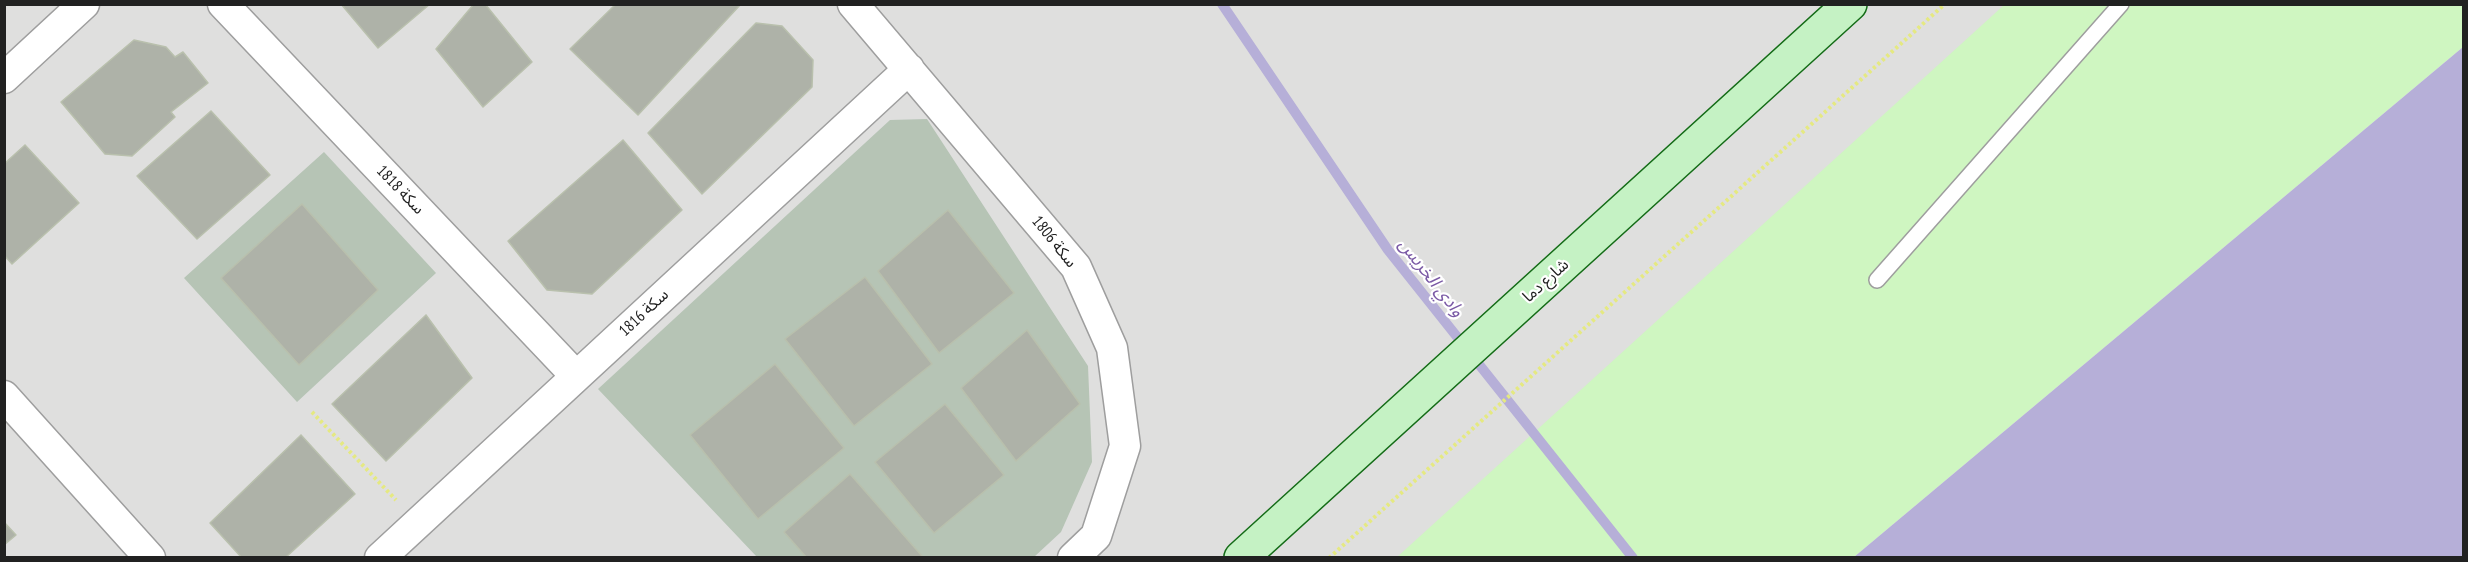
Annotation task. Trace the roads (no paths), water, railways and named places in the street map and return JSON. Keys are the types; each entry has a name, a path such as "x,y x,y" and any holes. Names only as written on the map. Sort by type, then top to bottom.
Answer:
{"main road":[{"name":"شارع دما","path":"1241,558 1850,4"}],"street":[{"path":"4,78 84,4"},
{"name":"سكة 1818","path":"223,4 576,376"},
{"name":"سكة 1806","path":"853,4 1076,267 1112,348 1125,446 1096,536 1073,558"},
{"name":"سكة 1816","path":"380,558 909,69"},
{"path":"4,396 150,558"}],"lane":[{"path":"1877,280 2121,4"}],"waterway":[{"name":"وادي الخريس","path":"1222,4 1388,250 1633,558"}]}
